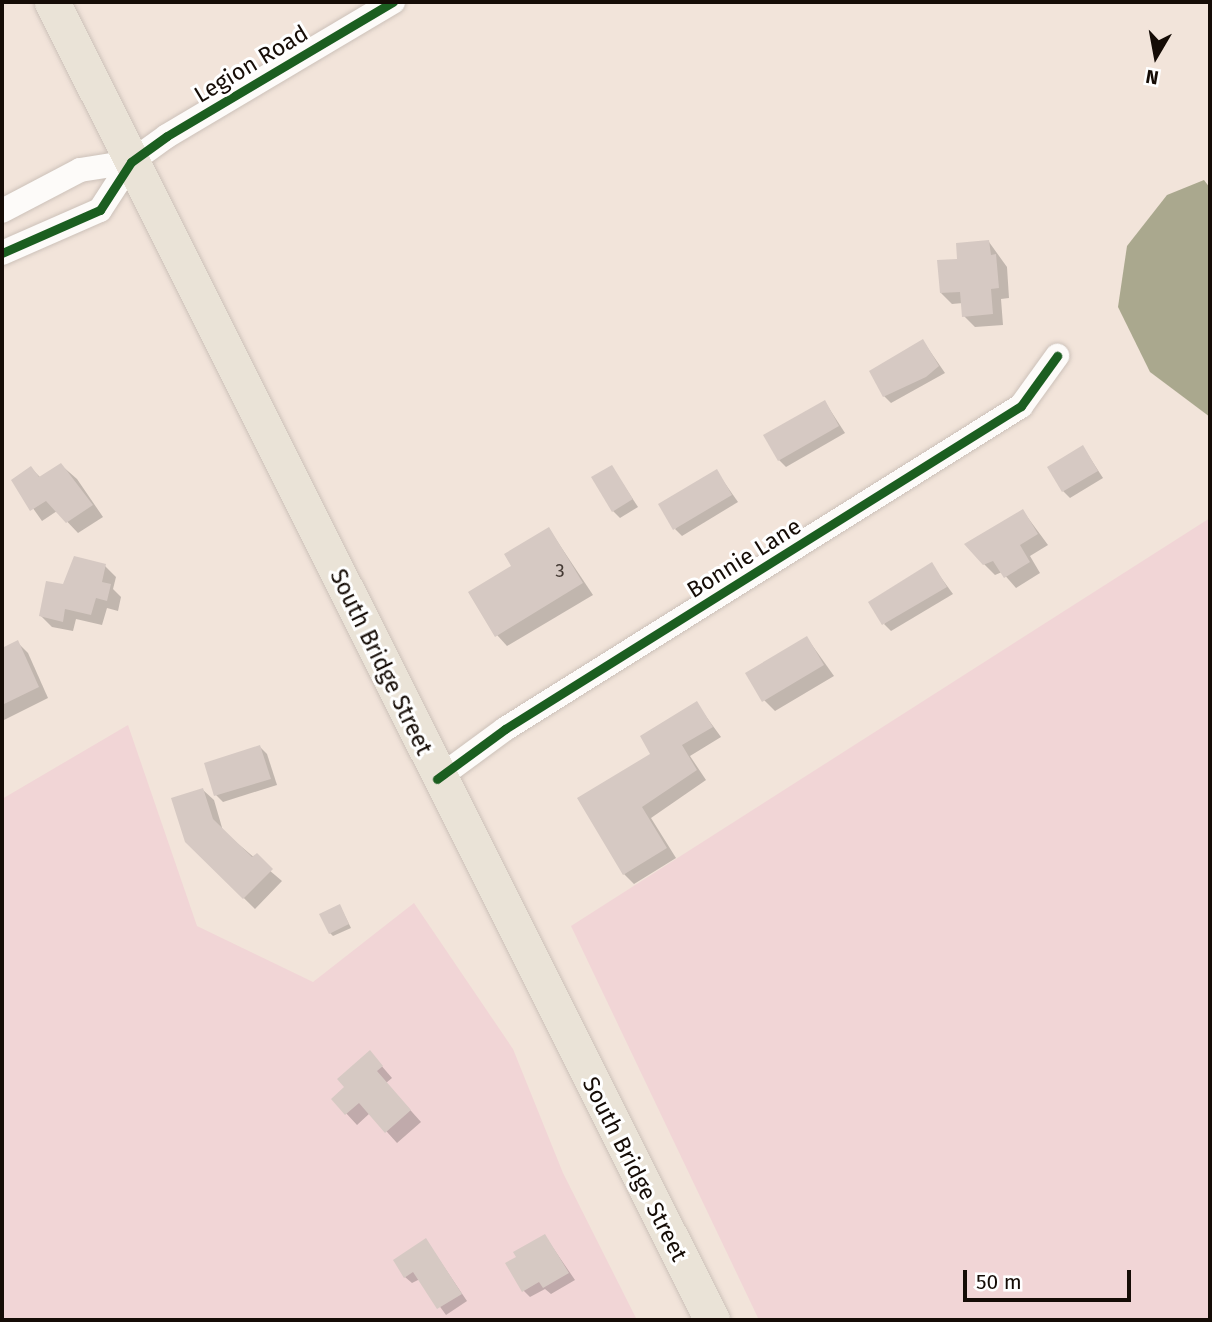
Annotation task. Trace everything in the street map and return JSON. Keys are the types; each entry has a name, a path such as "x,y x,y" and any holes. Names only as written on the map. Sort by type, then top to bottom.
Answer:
{"highway":[{"name":"South Bridge Street","path":"52,2 298,490 438,779 712,1320"}],"street":[{"name":"Legion Road","path":"131,162 167,136 393,2"},
{"path":"2,211 79,170 131,162"},
{"path":"2,253 100,210 131,162"},
{"name":"Bonnie Lane","path":"438,779 505,729 1021,406 1057,356"}],"shaded area":[{"path":"1204,180 1210,188 1210,417 1150,372 1118,307 1127,246 1167,195"},
{"path":"1210,518 1210,1320 759,1320 571,926"},
{"path":"128,725 197,926 313,982 414,903 513,1049 563,1173 637,1320 2,1320 2,799"}],"building":[{"path":"989,240 991,255 996,254 999,288 991,289 993,314 962,317 960,292 940,293 937,260 957,259 956,243"},
{"path":"923,339 939,366 926,377 883,397 869,371"},
{"path":"825,400 839,426 778,461 763,435"},
{"path":"1083,445 1098,471 1062,492 1047,467"},
{"path":"61,463 93,505 66,523 46,501 30,511 11,480 31,466 39,477"},
{"path":"612,465 633,499 612,512 591,477"},
{"path":"717,469 732,495 673,530 658,504"},
{"path":"1023,509 1038,534 1020,545 1030,562 1004,578 993,561 983,565 964,544"},
{"path":"549,527 583,583 495,637 468,592 511,566 504,554"},
{"path":"74,556 106,564 102,582 111,584 107,601 96,598 91,615 65,609 63,622 39,616 46,581 63,584"},
{"path":"932,562 947,587 882,625 868,602"},
{"path":"807,636 824,665 762,702 745,673"},
{"path":"18,640 39,687 2,705 2,648"},
{"path":"697,701 713,727 682,745 697,770 642,807 667,848 623,875 577,798 650,754 640,736"},
{"path":"260,745 271,779 214,796 204,763"},
{"path":"203,788 213,819 252,857 257,853 273,869 243,899 185,842 171,798"},
{"path":"340,904 349,924 329,934 319,914"},
{"path":"370,1050 383,1066 377,1071 411,1110 385,1133 359,1103 345,1115 331,1099 344,1087 337,1079"},
{"path":"545,1234 569,1273 543,1288 539,1282 522,1292 505,1263 516,1257 513,1252"},
{"path":"426,1238 462,1294 437,1309 413,1272 404,1278 393,1260"}],"cycle path":[{"path":"2,253 100,210 131,162 167,136 393,2"},
{"path":"437,779 505,729 1021,406 1057,356"}]}
